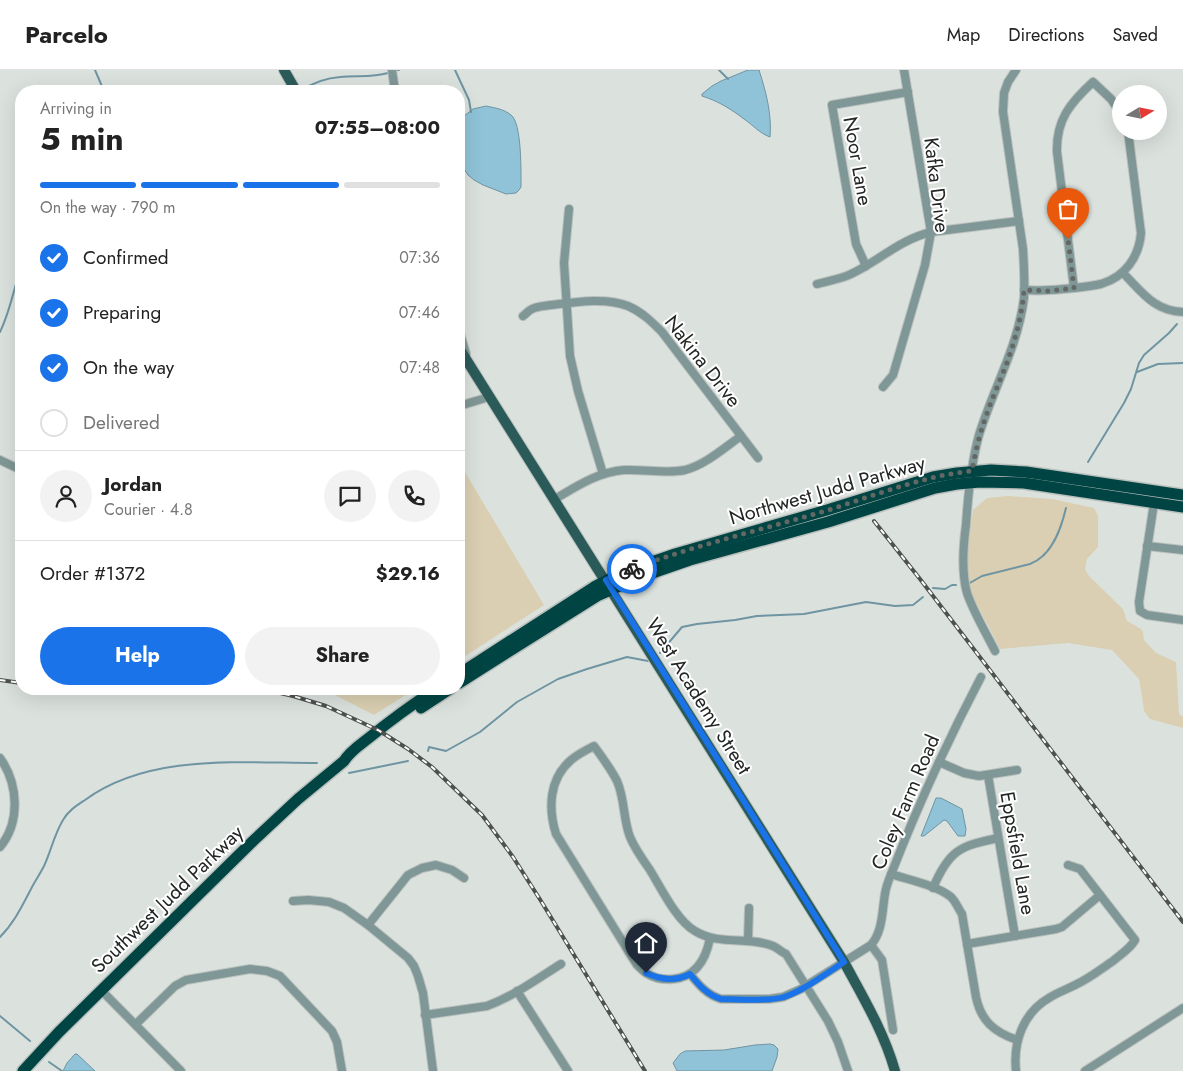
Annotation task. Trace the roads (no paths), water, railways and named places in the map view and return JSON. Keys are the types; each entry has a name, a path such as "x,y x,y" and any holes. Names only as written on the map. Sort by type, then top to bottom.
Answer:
{"highway":[{"name":"Northwest Judd Parkway","path":"971,477 1000,470 1026,472 1183,496"},
{"name":"Northwest Judd Parkway","path":"608,585 623,572 675,554 827,510 921,480 951,474 991,482 1024,483 1183,507"},
{"path":"465,670 608,585"},
{"path":"465,679 597,596 608,585"},
{"name":"Southwest Judd Parkway","path":"24,1071 52,1038 267,828 344,761 364,741 427,695"},
{"name":"Southwest Judd Parkway","path":"344,761 350,759 441,695"}],"main road":[{"path":"284,70 293,85"},
{"name":"West Academy Street","path":"465,358 844,962 874,1016 895,1071"}],"street":[{"path":"392,70 394,85"},
{"name":"Kafka Drive","path":"883,387 893,375 926,265 930,232 904,70"},
{"path":"995,651 968,593 965,582 963,549 971,477 977,446 985,417 1007,363 1021,315 1024,290 1024,266 1019,221 1003,108 1006,88 1016,70"},
{"path":"1074,288 1057,141 1065,113 1081,93 1093,82 1112,100"},
{"name":"Noor Lane","path":"866,266 856,244 832,105 908,92"},
{"path":"1024,290 1048,291 1102,284 1123,273 1130,264 1140,243 1141,233 1129,140"},
{"path":"569,209 564,263 570,356 578,391 603,474"},
{"path":"817,284 849,276 901,243 920,235 930,232 1019,221"},
{"path":"1123,273 1157,305 1183,312"},
{"name":"Nakina Drive","path":"523,316 533,308 566,303 613,302 628,306 649,319 662,332 758,458"},
{"path":"465,350 469,364"},
{"path":"465,404 489,397"},
{"path":"555,499 587,480 603,474 623,470 673,472 699,465 741,436"},
{"path":"0,460 15,467"},
{"path":"1154,503 1139,602 1140,611 1147,616 1183,620"},
{"path":"1147,546 1183,550"},
{"name":"Coley Farm Road","path":"690,974 707,993 721,999 769,999 783,997 806,986 870,944 877,935 885,892 904,840 939,762 981,677"},
{"path":"710,938 705,956 690,974 679,978 659,979 646,973 637,965 556,834 552,819 551,807 555,782 570,761 582,752 594,746 617,781 621,792 628,832 636,848 686,925 710,938 764,943 786,954 828,1022 838,1042 848,1071"},
{"path":"0,758 11,778 14,814 10,830 0,847"},
{"path":"939,762 971,775 988,775 1017,770"},
{"name":"Eppsfield Lane","path":"988,775 1015,936"},
{"path":"933,888 941,869 953,855 973,843 998,838"},
{"path":"368,925 408,875 422,868 436,865 452,870 464,878"},
{"path":"1016,1071 1017,1040 1029,1016 1049,997 1078,984 1096,973 1128,949 1135,940 1080,869 1068,865"},
{"path":"891,874 933,888 950,897 956,903 962,914 976,997 981,1014 1001,1034 1017,1040"},
{"path":"968,944 1047,931 1062,926 1100,895"},
{"path":"293,901 329,902 344,908 408,958 414,966 423,993 433,1071"},
{"path":"748,908 748,941"},
{"path":"870,944 882,960 894,1030"},
{"path":"425,1015 496,1003 561,964"},
{"path":"136,1024 175,986 186,980 250,970 267,971 280,976 332,1031 342,1071"},
{"path":"102,990 181,1071"},
{"path":"518,991 568,1071"},
{"path":"1085,1071 1183,1008"}],"water":[{"path":"748,70 759,70 768,103 770,137 729,109 702,96 712,86"},
{"path":"486,106 499,109 511,115 515,120 519,138 521,171 521,187 516,193 506,194 483,185 474,180 465,170 465,115 473,109"},
{"path":"936,798 941,798 962,809 966,829 965,836 958,836 947,821 944,820 924,836 921,836"},
{"path":"770,1044 778,1049 772,1071 677,1071 673,1063 685,1051 724,1050"},
{"path":"75,1054 77,1054 95,1071 63,1071"}],"waterway":[{"path":"95,70 101,85"},
{"path":"455,70 462,85"},
{"path":"719,70 728,79"},
{"path":"311,85 330,78 388,73"},
{"path":"465,91 471,112"},
{"path":"0,332 15,288"},
{"path":"1088,462 1124,403 1131,389 1139,363 1144,355 1177,324"},
{"path":"1137,372 1158,364 1183,363"},
{"path":"968,584 982,576 1030,564 1038,560 1054,541 1066,508"},
{"path":"933,588 945,589 956,585"},
{"path":"660,653 682,627 757,616 804,614 866,602 895,606 913,605 923,597"},
{"path":"428,751 429,747 446,751 480,732 517,702 558,679 627,657 648,661"},
{"path":"349,773 408,761"},
{"path":"0,937 17,914 42,869 57,831 65,817 78,804 110,785 138,774 197,764 227,762 317,763"},
{"path":"0,1016 30,1041"},
{"path":"49,1062 62,1071"}],"railway":[{"path":"874,521 1183,922"},
{"path":"0,680 15,682"},
{"path":"289,695 326,706 378,730 432,767 482,815 513,857 645,1071"}]}
